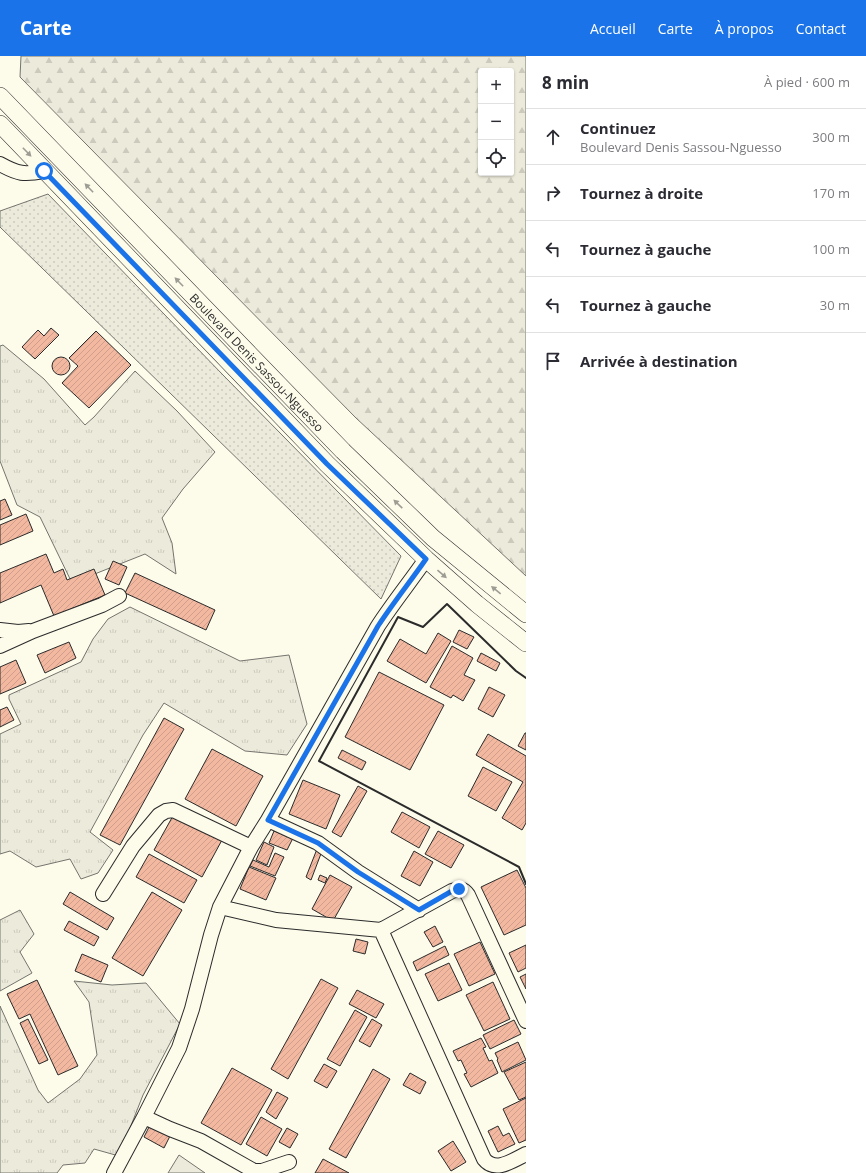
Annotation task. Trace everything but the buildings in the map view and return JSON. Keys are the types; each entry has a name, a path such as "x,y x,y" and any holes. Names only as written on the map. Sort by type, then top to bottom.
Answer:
{"main road":[{"name":"Boulevard Denis Sassou-Nguesso","path":"0,96 343,451 433,538 526,614"},
{"name":"Boulevard Denis Sassou-Nguesso","path":"0,124 322,458 426,559 477,604 526,643"}],"street":[{"path":"0,164 24,174 44,171"},
{"path":"114,1173 179,1048 186,1031 211,935 220,907 251,847 268,820 378,626 391,605 406,588 426,559"},
{"path":"0,646 33,631 102,606 119,596"},
{"path":"0,630 18,632 33,631"},
{"path":"103,894 133,846 159,815 166,811 173,810 251,847"},
{"path":"268,820 318,843 358,872 419,910"},
{"path":"220,907 276,920 381,930 452,891 459,889 464,890 526,1021"},
{"path":"381,930 484,1159 492,1168 498,1168 526,1154"},
{"path":"144,1117 201,1141 254,1171 289,1162"}],"green space":[{"path":"21,56 526,56 526,576 356,418 20,77"},
{"path":"48,194 401,556 381,599 0,227 0,211"},
{"path":"3,345 44,379 85,425 135,371 177,411 215,452 183,489 162,518 172,543 176,574 145,554 72,583 40,517 17,505 0,461 0,346"},
{"path":"130,607 240,661 289,655 307,724 287,755 245,751 164,703 143,735 90,832 113,850 98,873 81,879 70,859 36,867 10,851 0,854 0,734 21,724 9,699 9,695 81,662 93,639 108,619"},
{"path":"20,910 34,934 20,952 32,973 0,991 0,920"},
{"path":"74,981 112,985 146,983 180,1024 143,1095 119,1156 94,1149 85,1163 63,1165 57,1173 0,1173 0,1006 38,1090 48,1103 80,1079 97,1055 89,1002"},
{"path":"179,1155 205,1173 168,1173"}],"wall":[{"path":"526,678 516,671 447,604 423,627 398,617 319,761 519,867 526,884"}],"route":[{"path":"44,171 327,464 426,559 406,588 391,605 378,626 268,820 318,843 358,872 419,910 452,891 459,889"}]}
